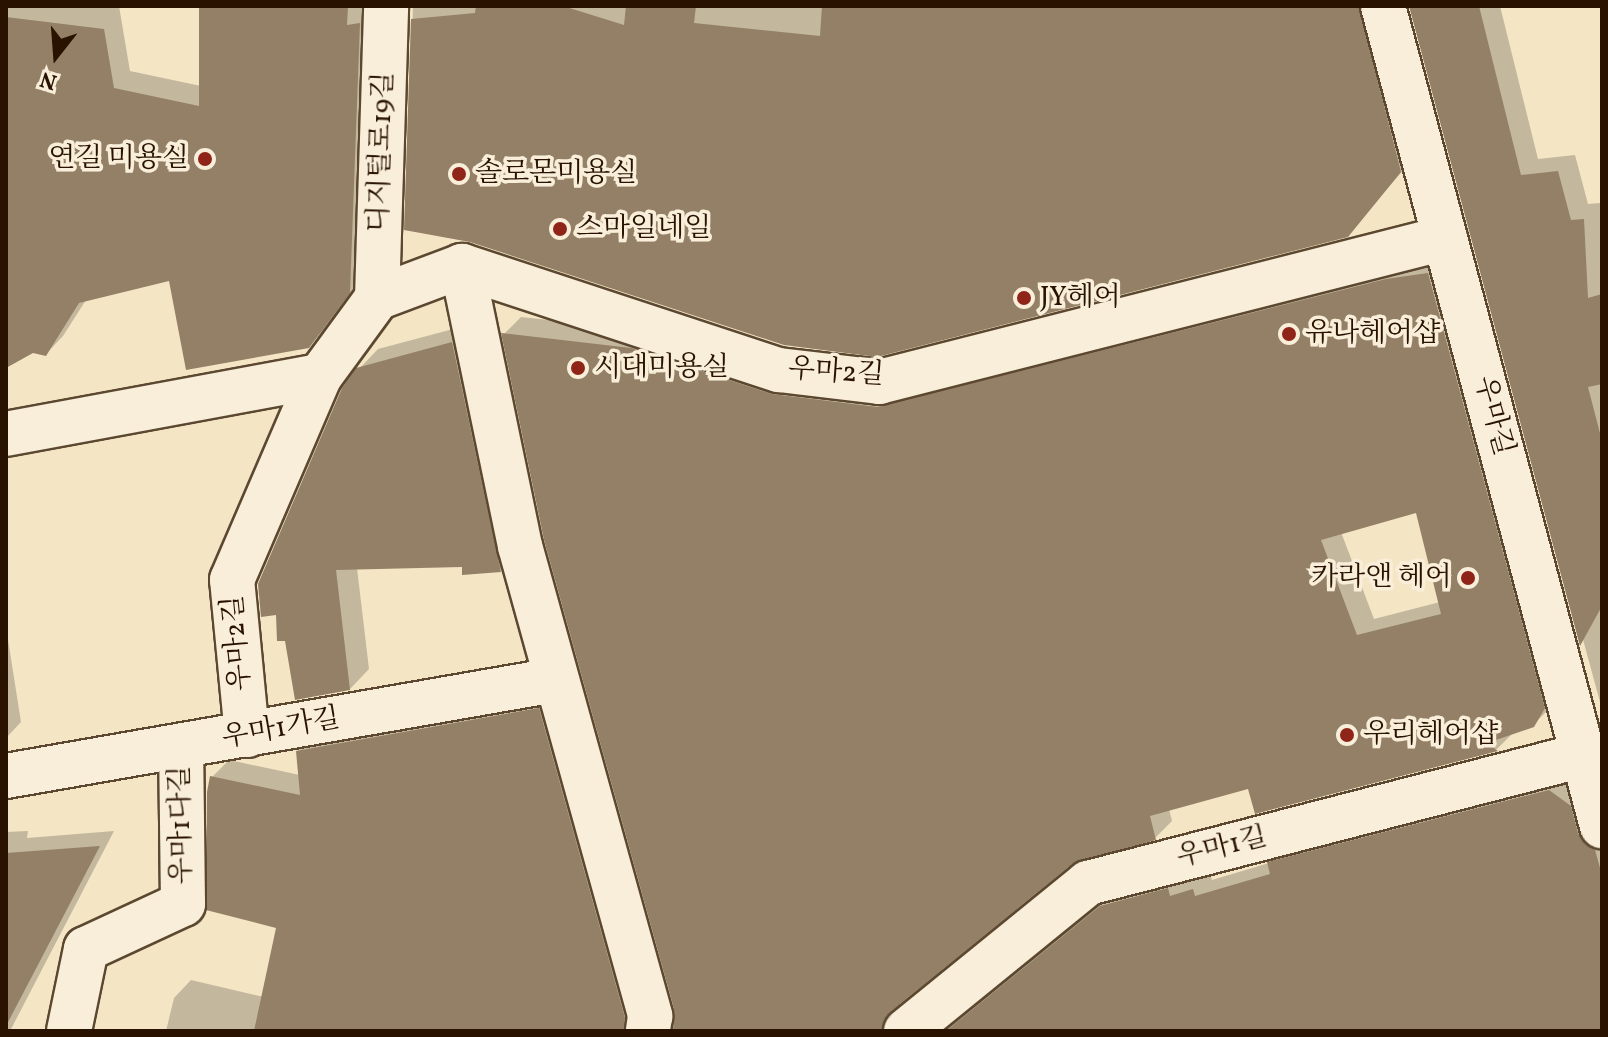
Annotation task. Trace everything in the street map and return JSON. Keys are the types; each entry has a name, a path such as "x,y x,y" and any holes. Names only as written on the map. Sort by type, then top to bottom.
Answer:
{"street":[{"name":"디지털로19길","path":"377,298 386,6"},
{"name":"우마길","path":"1383,6 1602,826"},
{"name":"우마2길","path":"462,266 779,370 879,382 1445,238"},
{"path":"377,298 462,266 520,546 650,1016 648,1031"},
{"name":"우마2길","path":"247,735 232,580 320,376 377,298"},
{"path":"6,434 320,376"},
{"name":"우마1가길","path":"6,776 555,680"},
{"name":"우마1다길","path":"69,1031 86,949 183,904 181,747"},
{"name":"우마1길","path":"906,1031 1088,883 1583,755"}],"building":[{"path":"199,6 348,6 347,25 360,23 350,293 309,348 186,370 169,281 79,303 46,356 33,353 6,368 6,17 104,29 114,88 199,106"},
{"path":"476,6 563,6 624,25 626,6 696,6 694,23 820,36 822,6 1359,6 1401,172 1348,237 877,357 784,345 470,242 404,230 411,19 475,13"},
{"path":"1409,6 1479,6 1521,175 1558,171 1571,220 1584,219 1588,298 1602,294 1602,384 1588,387 1602,441 1602,606 1580,646"},
{"path":"1428,273 1545,708 1534,727 1487,743 1498,751 1255,814 1248,789 1150,816 1156,840 1072,864 890,1012 882,1031 673,1031 674,1009 544,540 501,333 631,348 772,394 877,407 1386,279","holes":["1416,513 1441,614 1357,635 1321,540"]},
{"path":"452,342 501,572 462,575 462,567 336,570 350,690 295,700 285,641 277,641 276,615 261,617 258,584 342,388 356,368"},
{"path":"539,708 625,1018 624,1031 254,1031 276,928 206,910 207,792 210,776 300,795 296,751"},
{"path":"1549,790 1571,806 1578,833 1585,844 1595,850 1602,875 1602,1031 946,1031 1100,906 1168,888 1170,896 1193,889 1195,896 1270,874 1267,862"},
{"path":"100,846 6,1026 6,853"}],"place":[{"name":"연길 미용실","path":"205,159"},
{"name":"솔로몬미용실","path":"459,174"},
{"name":"스마일네일","path":"560,229"},
{"name":"JY헤어","path":"1024,298"},
{"name":"유나헤어샵","path":"1289,334"},
{"name":"시대미용실","path":"578,368"},
{"name":"카라앤 헤어","path":"1468,578"},
{"name":"우리헤어샵","path":"1347,735"}]}
